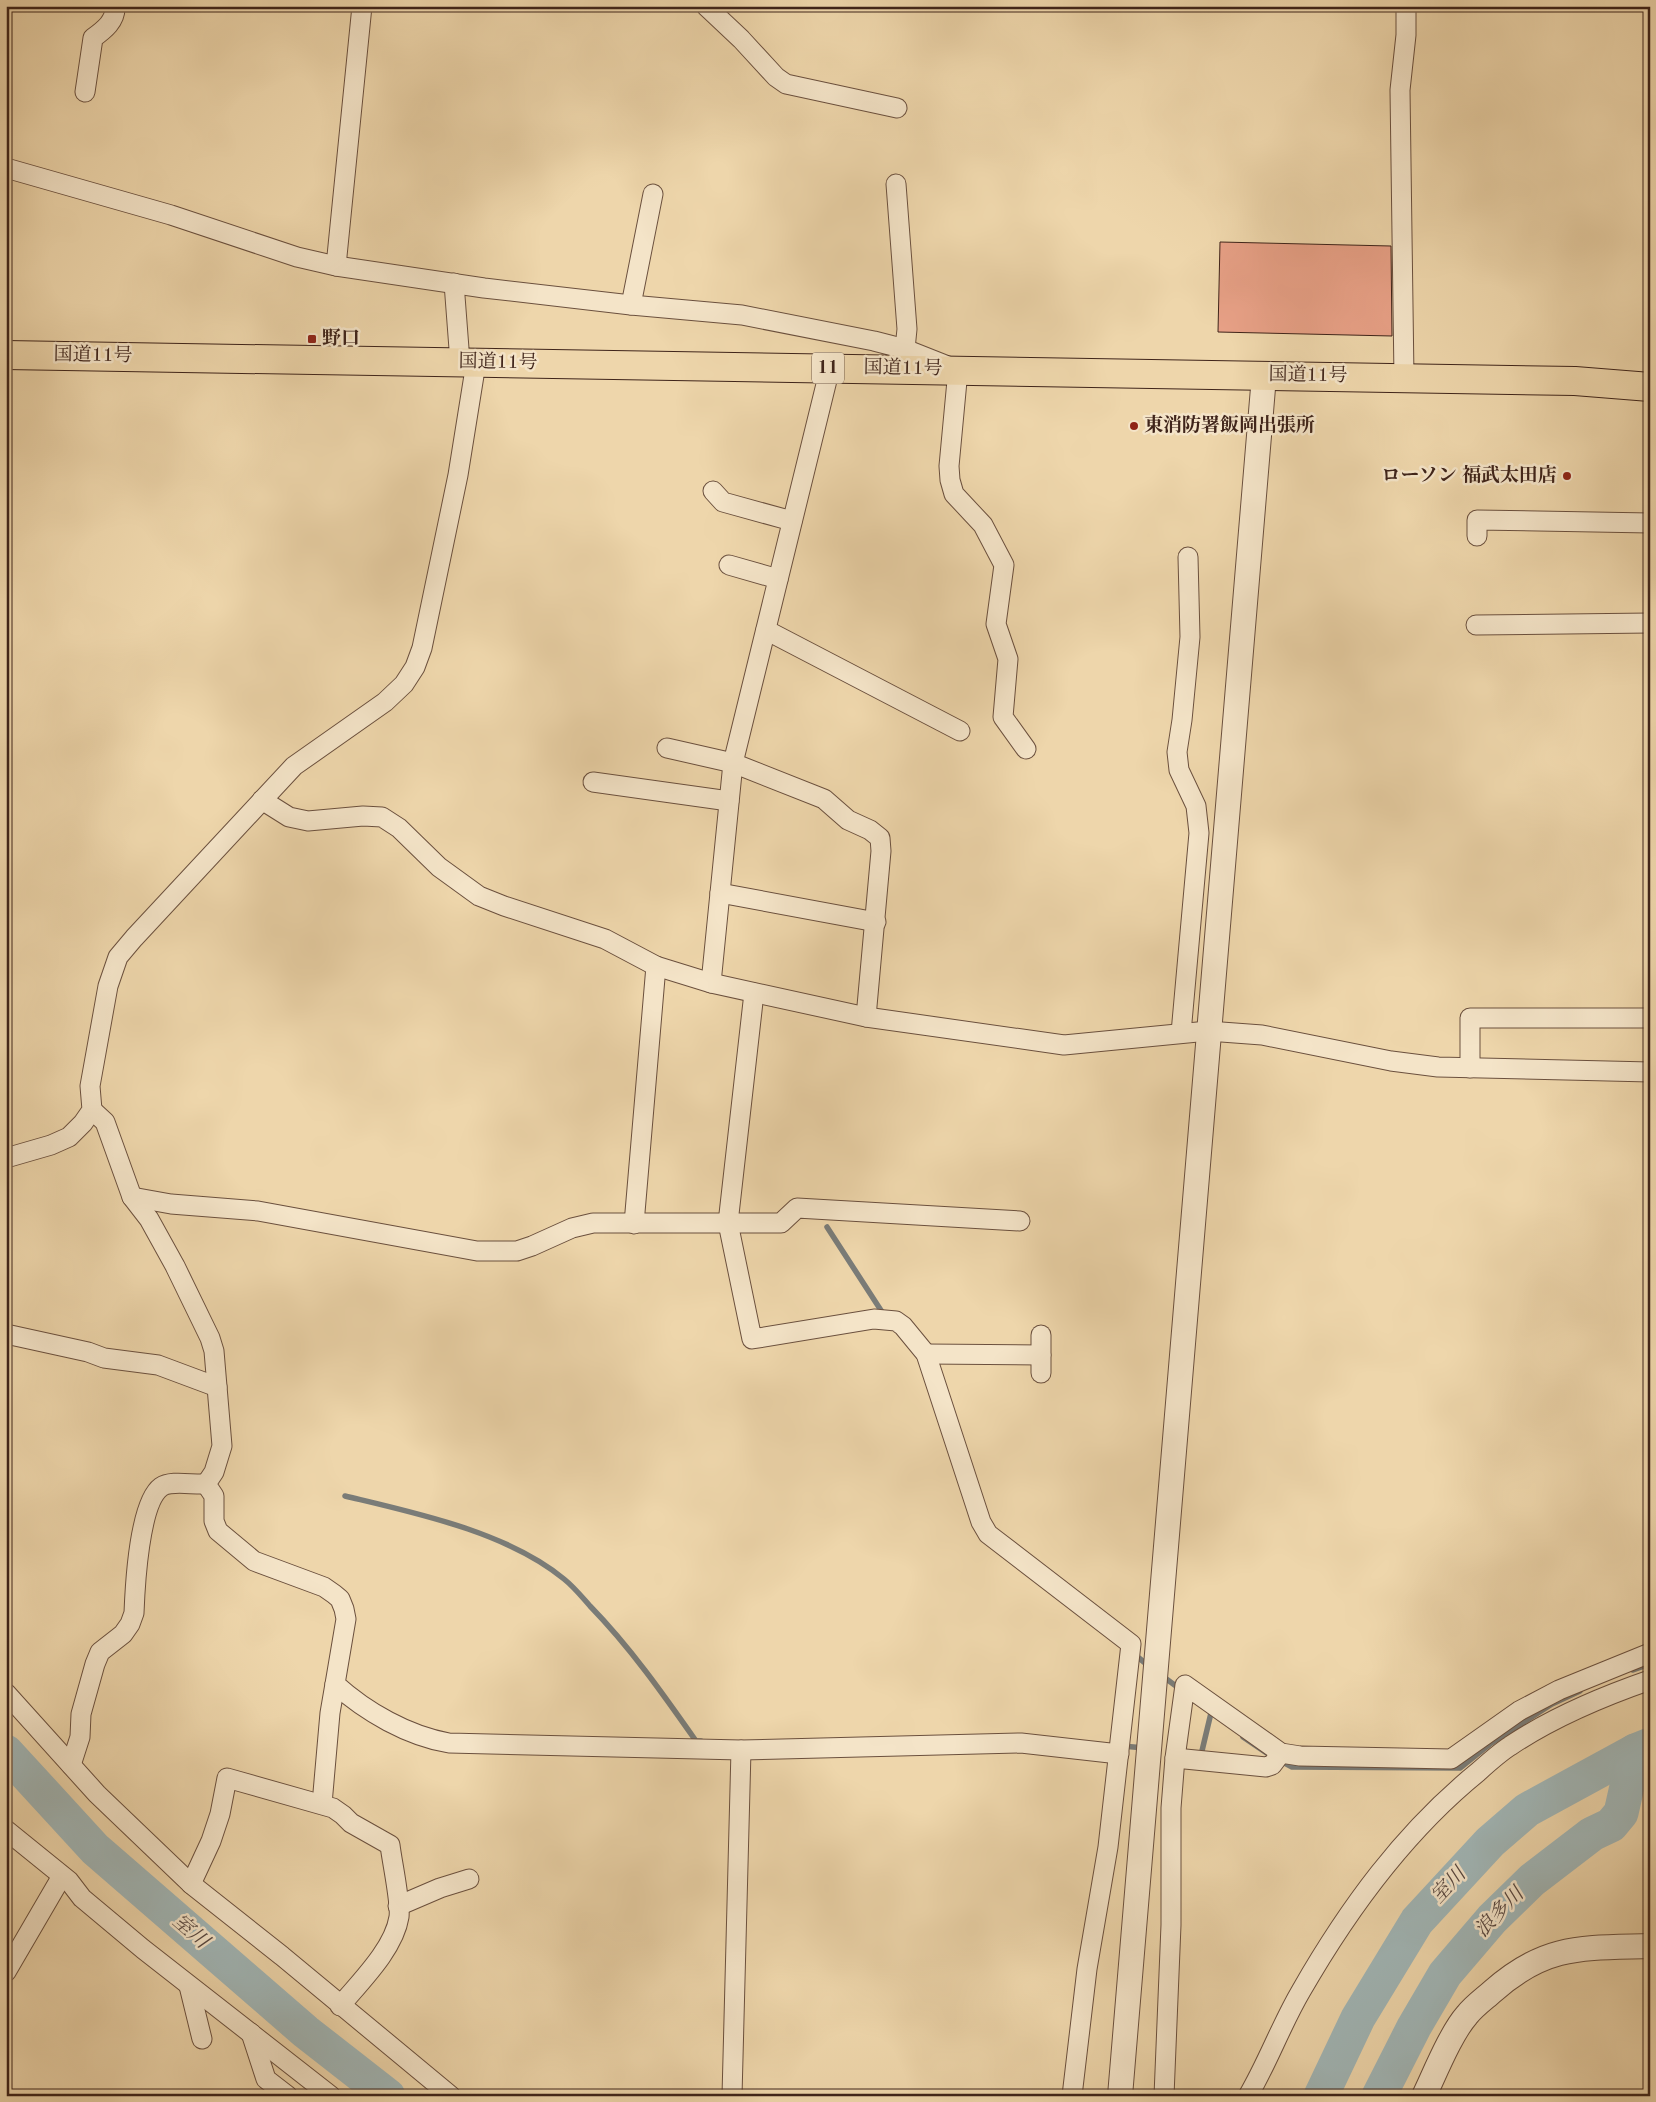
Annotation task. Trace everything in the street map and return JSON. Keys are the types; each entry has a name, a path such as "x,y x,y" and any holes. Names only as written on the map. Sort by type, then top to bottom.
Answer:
{"highway":[{"name":"国道11号","path":"6,355 1576,381 1650,386"}],"street":[{"path":"85,92 93,38 106,29 115,14 115,6"},
{"path":"336,266 362,6"},
{"path":"706,6 741,39 776,77 786,84 898,108"},
{"path":"1404,378 1400,90 1406,35 1406,6"},
{"path":"6,168 171,215 297,257 336,266 631,305 742,315 874,341 905,349 958,370 949,466 950,480 954,494 983,524 1004,564 996,624 1008,659 1003,717 1026,749"},
{"path":"896,184 907,329 905,349"},
{"path":"631,305 654,194"},
{"path":"6,1158 51,1145 69,1137 83,1123 92,1110 90,1086 108,986 118,957 294,766 385,702 404,684 415,667 422,648 458,475 468,363 454,283"},
{"path":"711,983 733,763 830,368"},
{"path":"1120,2096 1264,376"},
{"path":"713,491 723,502 792,521"},
{"path":"1477,536 1478,520 1650,523"},
{"path":"1181,1033 1199,833 1196,806 1180,770 1177,752 1190,637 1188,557"},
{"path":"729,565 778,578"},
{"path":"1476,625 1650,623"},
{"path":"766,630 960,731"},
{"path":"667,748 733,763 824,799 848,820 870,830 880,838 881,851 876,922 866,1017"},
{"path":"593,782 729,801"},
{"path":"262,800 289,817 308,821 363,816 382,817 399,828 438,866 479,896 504,906 605,938 656,966 711,983 866,1017 1064,1045 1208,1031 1262,1035 1391,1061 1438,1067 1650,1072"},
{"path":"720,893 876,922"},
{"path":"634,1224 656,966"},
{"path":"754,993 728,1223 752,1339 874,1319 896,1321 903,1326 926,1354 981,1522 988,1534 1131,1644 1108,1847 1088,1969 1072,2096"},
{"path":"1470,1068 1470,1018 1650,1018"},
{"path":"92,1110 104,1122 132,1197 149,1219 157,1234 210,1338 214,1351 222,1446 214,1472 206,1484"},
{"path":"132,1197 171,1204 258,1211 478,1250 517,1251 572,1228 593,1223 781,1223 797,1208 1020,1221"},
{"path":"6,1334 88,1352 104,1358 158,1365 217,1387"},
{"path":"926,1354 1041,1364 1041,1336"},
{"path":"71,1765 80,1737 81,1714 100,1652 124,1634 132,1619 142,1530 153,1495 161,1487 173,1482 192,1485 206,1484"},
{"path":"206,1484 214,1496 214,1521 218,1530 242,1552 254,1561 324,1587 340,1599 344,1609 346,1619 330,1713 322,1804"},
{"path":"1164,2096 1171,1925 1171,1808 1175,1758 1186,1685 1281,1753 1300,1756 1452,1759 1519,1711 1559,1690 1650,1653"},
{"path":"1248,2096 1264,2068 1299,1994 1326,1947 1384,1868 1428,1817 1464,1783 1509,1746 1558,1718 1615,1692 1650,1680"},
{"path":"335,1684 385,1718 414,1733 449,1743 741,1750 1020,1743 1119,1754"},
{"path":"6,1693 104,1801 191,1884 282,1956 450,2096"},
{"path":"1123,1716 1180,1721"},
{"path":"732,2096 741,1750"},
{"path":"1175,1758 1266,1767 1272,1765 1281,1753"},
{"path":"191,1884 220,1814 227,1778 333,1808 351,1823 390,1845 399,1916 394,1935 383,1953 340,2006"},
{"path":"6,1830 69,1881 82,1898 142,1949 331,2096"},
{"path":"6,1972 62,1876"},
{"path":"398,1906 440,1888 469,1879"},
{"path":"1424,2096 1467,2015 1508,1978 1532,1962 1558,1953 1587,1947 1650,1946"},
{"path":"189,1986 202,2039"},
{"path":"251,2033 266,2079 288,2096"}],"building":[{"path":"1220,242 1391,246 1392,336 1218,332"}],"waterway":[{"path":"827,1227 884,1315"},
{"path":"345,1496 460,1526 516,1549 541,1563 571,1585 605,1622 646,1671 696,1741 701,1741"},
{"path":"1134,1654 1150,1667"},
{"path":"1633,1670 1650,1664"},
{"path":"1161,1675 1180,1689"},
{"path":"1279,1760 1292,1767 1460,1768 1490,1744 1552,1704 1580,1691"},
{"path":"1199,1755 1201,1755 1211,1713"},
{"path":"1243,1737 1271,1756"},
{"name":"室川","path":"1321,2096 1358,2018 1417,1921 1490,1842 1527,1810 1635,1751 1650,1745"},
{"path":"1122,1746 1145,1748"},
{"name":"浪多川","path":"1379,2096 1414,2027 1445,1974 1492,1919 1532,1880 1592,1834 1611,1825 1621,1813 1635,1751"},
{"name":"室川","path":"6,1752 95,1849 306,2032 388,2096"}],"place":[{"name":"野口","path":"312,339"},
{"name":"東消防署飯岡出張所","path":"1134,426"},
{"name":"ローソン 福武太田店","path":"1567,476"}]}
